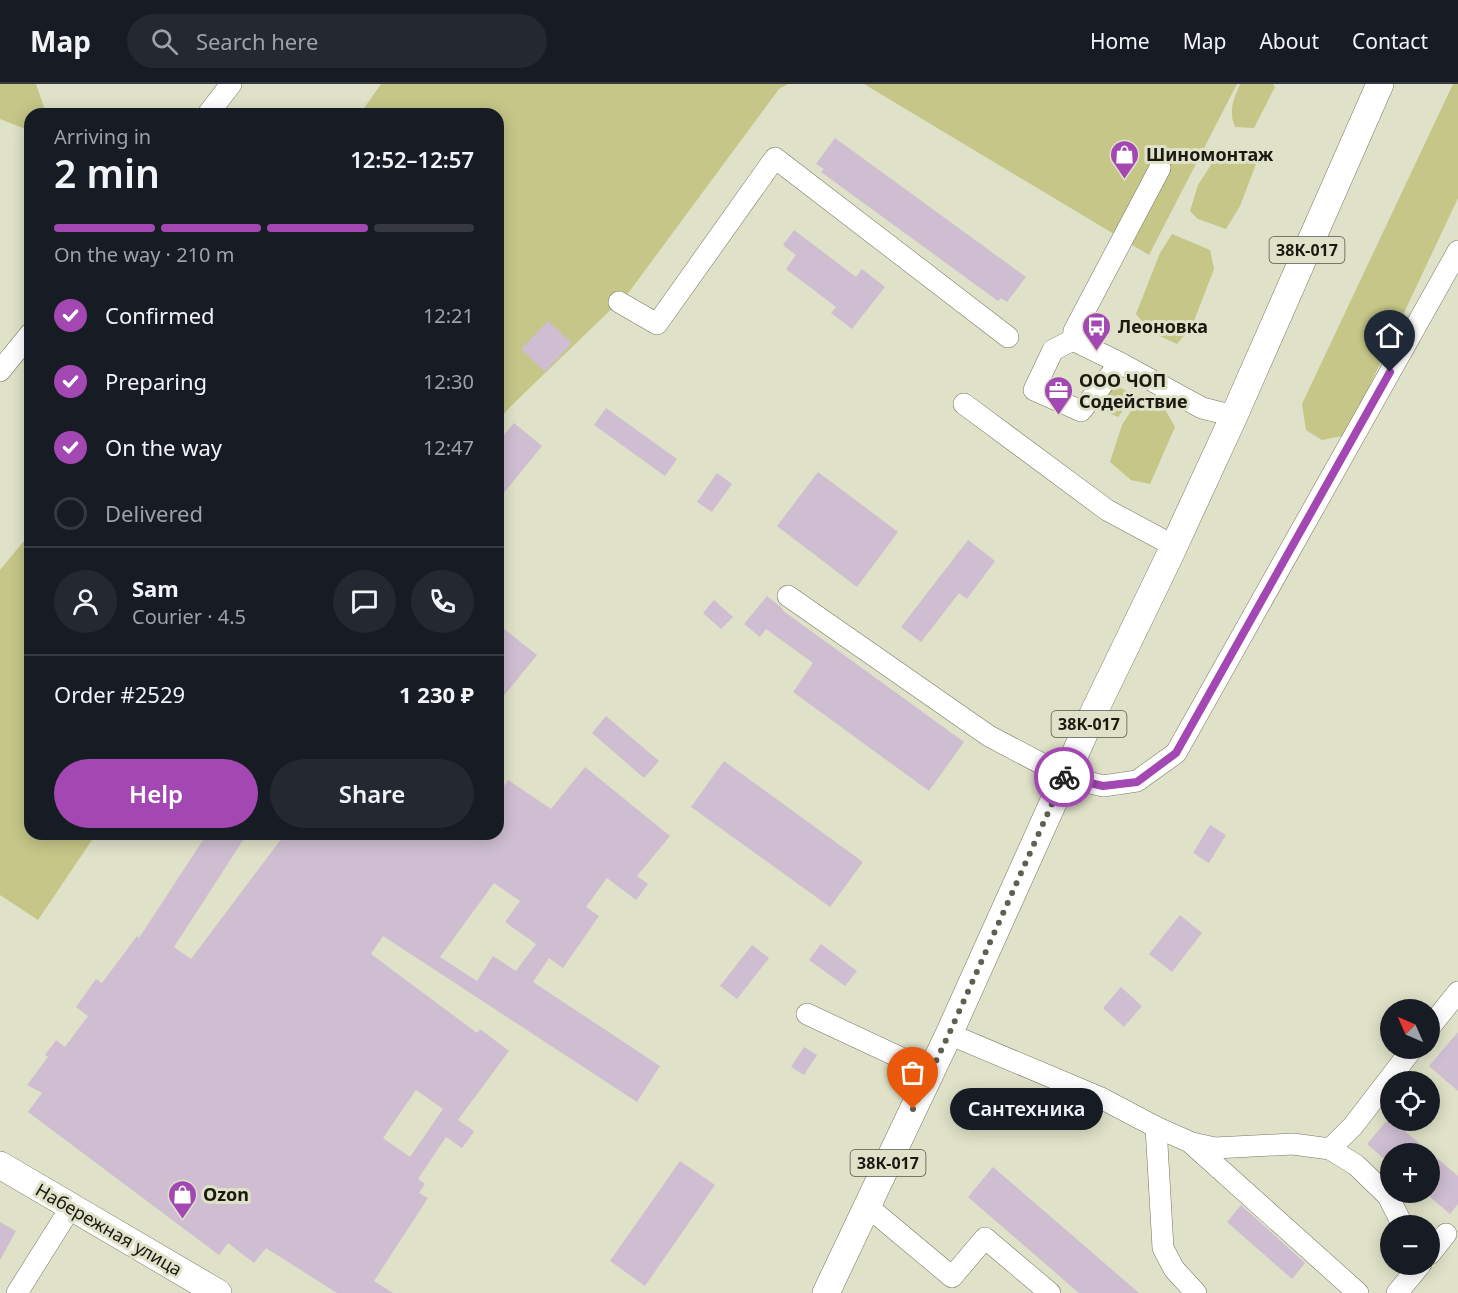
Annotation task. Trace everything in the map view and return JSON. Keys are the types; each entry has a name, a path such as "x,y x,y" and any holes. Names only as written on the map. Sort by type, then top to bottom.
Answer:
{"main road":[{"name":"38К-017","path":"826,1293 949,1034 1065,776 1234,416 1380,84"},
{"name":"Набережная улица","path":"0,1165 218,1293"}],"street":[{"path":"213,108 231,84"},
{"path":"619,302 657,324 775,158 1008,337"},
{"path":"1073,340 1074,331 1160,168"},
{"path":"788,596 989,736 1065,776 1103,786 1137,782 1176,753 1458,251"},
{"path":"1073,340 1053,350 1034,390 1081,411 1120,363"},
{"path":"1073,340 1202,408 1234,416"},
{"path":"0,371 24,341"},
{"path":"964,404 1107,510 1174,546"},
{"path":"1440,1014 1458,992"},
{"path":"807,1014 931,1072"},
{"path":"949,1034 1101,1098 1192,1143 1215,1149 1293,1144 1330,1149 1356,1165 1388,1196 1398,1215"},
{"path":"1330,1149 1353,1126 1405,1059"},
{"path":"1156,1127 1163,1248 1174,1269 1196,1293"},
{"path":"1192,1143 1358,1293"},
{"path":"867,1206 952,1277 985,1238 1050,1293"},
{"path":"17,1293 71,1207"},
{"path":"1440,1242 1446,1234"},
{"path":"1398,1293 1412,1275"}],"green space":[{"path":"0,84 36,84 44,108 24,108 24,128 0,119"},
{"path":"381,84 788,84 779,89 629,292 504,414 504,108 364,108"},
{"path":"864,84 1237,84 1149,255"},
{"path":"1240,84 1273,84 1275,87 1254,128 1235,127 1233,121 1233,105"},
{"path":"1453,84 1458,84 1458,198 1354,419 1342,436 1322,440 1306,430 1302,404"},
{"path":"1243,150 1256,164 1240,206 1226,229 1198,219 1190,211 1198,185 1220,151"},
{"path":"1172,234 1210,250 1214,269 1192,326 1177,344 1151,332 1136,314 1160,253"},
{"path":"1115,385 1166,411 1175,427 1150,484 1131,480 1110,462 1122,425 1131,411 1127,405 1118,417 1102,410 1109,392"},
{"path":"24,541 24,840 92,840 38,920 0,895 0,570"}],"building":[{"path":"835,138 1026,277 1007,302 1001,298 998,301 821,172 824,169 816,164"},
{"path":"794,230 856,277 862,269 885,287 852,329 831,313 836,307 786,269 796,255 783,245"},
{"path":"548,321 572,343 545,372 521,349"},
{"path":"606,408 677,459 665,476 594,425"},
{"path":"514,423 542,446 504,493 504,435"},
{"path":"818,472 898,532 857,587 777,526"},
{"path":"717,473 732,484 712,512 697,502"},
{"path":"968,540 995,561 967,599 959,593 921,642 901,627"},
{"path":"767,596 782,610 964,742 929,791 793,692 813,663 766,629 760,637 744,624"},
{"path":"714,600 733,617 721,629 703,613"},
{"path":"504,629 537,655 504,696"},
{"path":"606,716 659,761 644,778 592,733"},
{"path":"724,761 863,862 830,907 691,807"},
{"path":"585,767 670,836 637,876 648,884 636,900 607,878 586,907 599,916 563,968 549,958 533,982 660,1066 637,1102 383,936 371,954 477,1033 480,1029 509,1051 458,1120 474,1131 473,1133 462,1148 446,1137 418,1179 425,1184 419,1193 428,1198 374,1281 393,1293 337,1293 266,1248 254,1263 228,1243 219,1255 28,1112 42,1093 27,1085 48,1057 45,1055 56,1040 65,1047 88,1016 76,1007 96,979 102,983 137,936 139,938 203,840 243,840 174,947 191,959 280,840 504,840 504,786 508,780 551,809","holes":["494,883 520,901 505,922 536,944 516,971 493,956 477,981 440,957","416,1090 443,1109 410,1157 383,1138"]},
{"path":"1210,825 1226,835 1209,863 1193,853"},
{"path":"1180,915 1202,933 1172,972 1149,954"},
{"path":"821,944 857,971 845,986 809,960"},
{"path":"752,945 769,958 737,999 720,986"},
{"path":"1121,987 1142,1006 1124,1027 1103,1008"},
{"path":"1458,1032 1458,1091 1440,1075 1440,1071 1435,1071 1429,1066 1435,1059 1440,1059 1440,1053"},
{"path":"804,1047 817,1055 804,1075 791,1067"},
{"path":"1380,1129 1380,1131 1404,1131 1419,1143 1380,1143 1380,1155 1367,1144"},
{"path":"680,1161 715,1185 645,1286 610,1261"},
{"path":"1440,1161 1458,1176 1458,1204 1450,1214 1437,1203 1440,1203"},
{"path":"993,1167 1139,1293 1079,1293 968,1197"},
{"path":"1241,1205 1305,1263 1292,1279 1227,1222"},
{"path":"0,1222 16,1231 0,1260"}],"way so far":[{"path":"913,1109 1064,777"}],"place":[{"name":"Шиномонтаж","path":"1125,180"},
{"name":"Леоновка","path":"1097,352"},
{"name":"ООО ЧОП Содействие","path":"1058,416"},
{"name":"Сантехника","path":"913,1109"},
{"name":"Ozon","path":"182,1220"}],"route":[{"path":"1064,777 1103,786 1137,782 1176,753 1390,372"}]}
